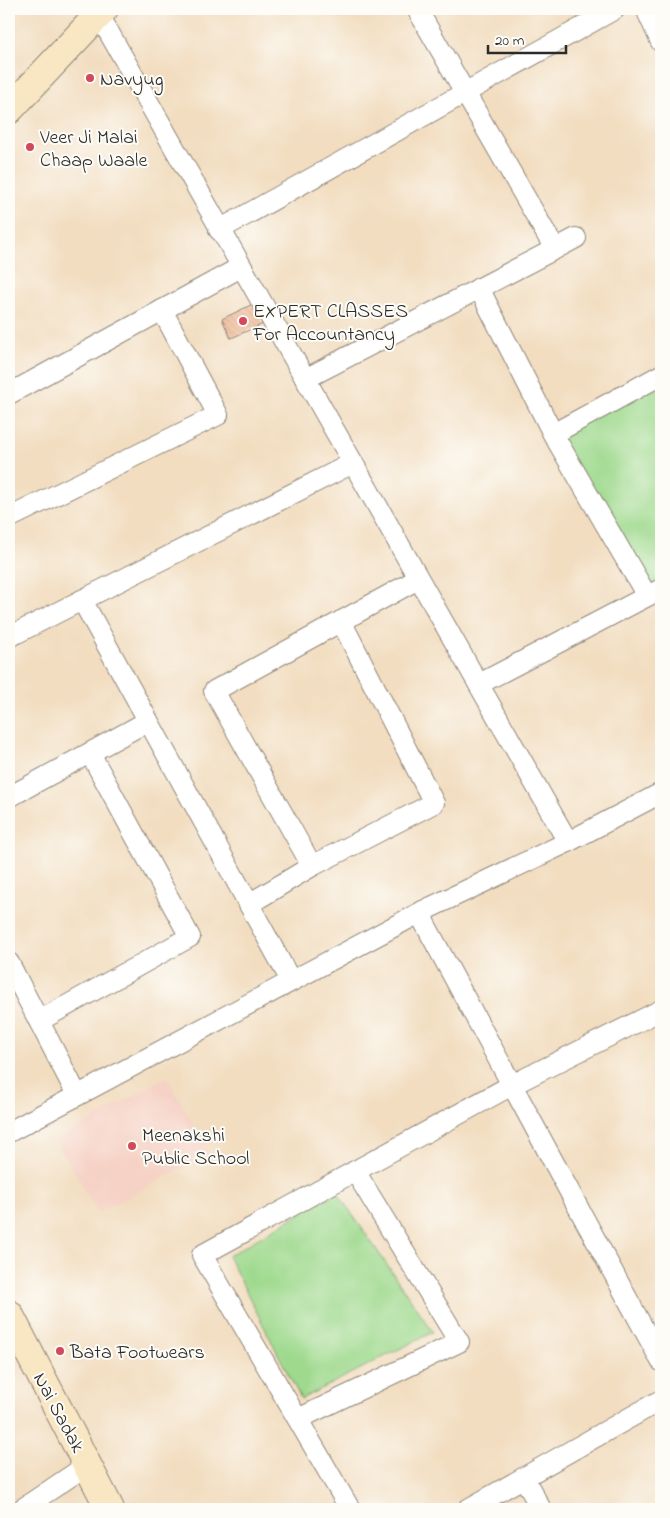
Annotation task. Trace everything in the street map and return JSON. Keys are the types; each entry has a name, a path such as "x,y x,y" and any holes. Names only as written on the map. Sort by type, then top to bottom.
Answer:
{"street":[{"path":"417,9 555,249"},
{"path":"220,230 616,9"},
{"path":"646,9 661,42"},
{"path":"9,110 102,12 220,230 568,842"},
{"path":"305,379 576,238"},
{"path":"9,394 241,267"},
{"path":"479,288 553,434 654,593 479,684"},
{"path":"9,518 218,415 162,310"},
{"path":"553,434 661,375"},
{"path":"9,637 353,463"},
{"path":"312,866 214,691 418,579"},
{"path":"82,600 291,981"},
{"path":"249,904 312,866 434,803 341,621"},
{"path":"9,797 148,721"},
{"path":"38,1021 190,937 90,753"},
{"path":"9,1132 423,910 568,842 661,793"},
{"path":"423,910 424,922 661,1361"},
{"path":"9,963 77,1095"},
{"path":"350,1509 202,1255 512,1085 659,1015"},
{"path":"298,1420 459,1342 355,1172"},
{"name":"Nai Sadak","path":"9,1314 110,1509"},
{"path":"468,1509 661,1400"},
{"path":"22,1509 87,1464"},
{"path":"524,1478 541,1509"}],"shaded area":[{"name":"Meenakshi Public School","path":"167,1077 209,1153 98,1213 56,1140"}],"green space":[{"path":"661,375 661,589 647,596 553,434"},
{"path":"337,1192 433,1332 301,1399 228,1256"}],"building":[{"name":"EXPERT CLASSES For Accountancy","path":"253,304 263,324 231,338 222,319"}],"place":[{"name":"Navyug","path":"90,78"},
{"name":"Veer Ji Malai Chaap Waale","path":"30,147"},
{"name":"EXPERT CLASSES For Accountancy","path":"243,321"},
{"name":"Meenakshi Public School","path":"132,1146"},
{"name":"Bata Footwears","path":"60,1351"}]}
